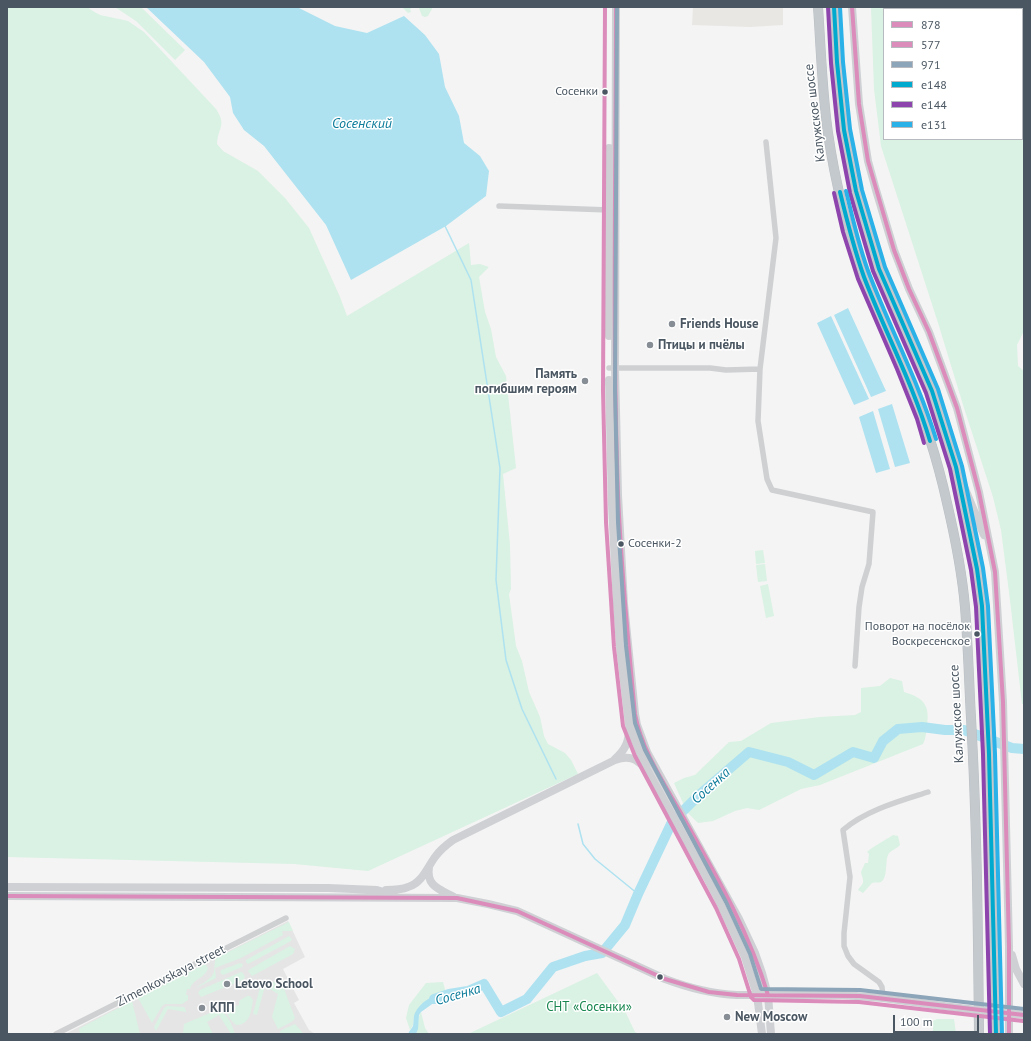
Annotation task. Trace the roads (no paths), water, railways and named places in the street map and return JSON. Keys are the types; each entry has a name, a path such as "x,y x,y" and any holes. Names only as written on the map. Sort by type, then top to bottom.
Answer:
{"highway":[{"name":"Калужское шоссе","path":"818,7 828,132 837,182 849,230 864,277 903,366 923,417 940,473 958,561 965,606 970,703 980,1034"},
{"name":"Калужское шоссе","path":"834,7 837,62 844,130 856,191 879,269 932,391 956,467 976,562 981,598 986,703 996,1034"}],"main road":[{"path":"611,7 609,210 612,368 621,562 637,725 647,752 669,801"},
{"path":"615,760 628,743 629,725 620,646 612,522 616,7"},
{"path":"852,7 859,104 868,161 894,250 909,289 929,332 957,408 979,492 995,572 1003,702 1009,946 1009,1034"},
{"path":"956,467 992,557"},
{"path":"629,725 648,771"},
{"path":"7,887 328,888 396,890 415,884 421,879 442,848 453,840 615,760 622,757 632,758 641,763 648,771 669,801 739,920 755,953 762,972 768,995 771,1034"},
{"path":"692,841 745,957 756,995 762,1034"},
{"path":"429,867 428,873 431,883 457,898"},
{"path":"377,890 405,898"},
{"path":"7,896 457,898 517,911 616,957 686,987 720,994 842,995 882,998 1024,1015"},
{"path":"1009,946 1016,969 1024,984"}],"street":[{"path":"766,142 776,238 760,368 758,421 767,479 772,490 873,512 869,564 862,587 859,607 855,666"},
{"path":"499,206 609,210"},
{"path":"612,368 710,368 726,370 760,368"},
{"path":"882,998 882,987 879,982 854,964 848,956 844,946 850,877 843,830 851,823 891,804 928,792"},
{"name":"Zimenkovskaya street","path":"56,1034 286,918"}],"water":[{"name":"Сосенский","path":"146,7 297,7 335,26 367,33 404,16 425,35 439,54 445,87 459,116 464,143 480,156 489,171 486,196 446,226 351,280 326,225 264,146 244,130 233,113 230,97 204,62"},
{"path":"848,308 886,391 871,397 834,315"},
{"path":"831,316 869,399 854,405 817,323"},
{"path":"892,404 910,463 895,467 878,409"},
{"path":"873,411 890,469 876,473 859,417"},
{"path":"446,993 450,999 435,1002 421,1012 419,1015 416,1034 408,1034 413,1026 415,1013 420,1005 432,997"}],"waterway":[{"path":"445,226 471,280 500,468 496,580 506,660 522,709 556,779"},
{"name":"Сосенка","path":"434,999 449,994 468,991 484,984 501,1012 527,999 553,967 585,956 602,953 625,925 672,822 699,795 749,752 788,762 814,775 853,752 874,758 883,741 898,729 922,727 945,730 964,730 1012,748 1024,749"},
{"path":"578,824 583,844 595,859 638,894"}],"place":[{"name":"Сосенки","path":"605,92"},
{"name":"Friends House","path":"672,324"},
{"name":"Птицы и пчёлы","path":"650,345"},
{"name":"Память погибшим героям","path":"585,381"},
{"name":"Сосенки-2","path":"621,544"},
{"name":"Поворот на посёлок Воскресенское","path":"977,634"},
{"name":"Letovo School","path":"227,984"},
{"name":"КПП","path":"202,1008"},
{"name":"New Moscow","path":"727,1017"}],"park label":[{"name":"СНТ «Сосенки»","path":"589,1007"}]}
